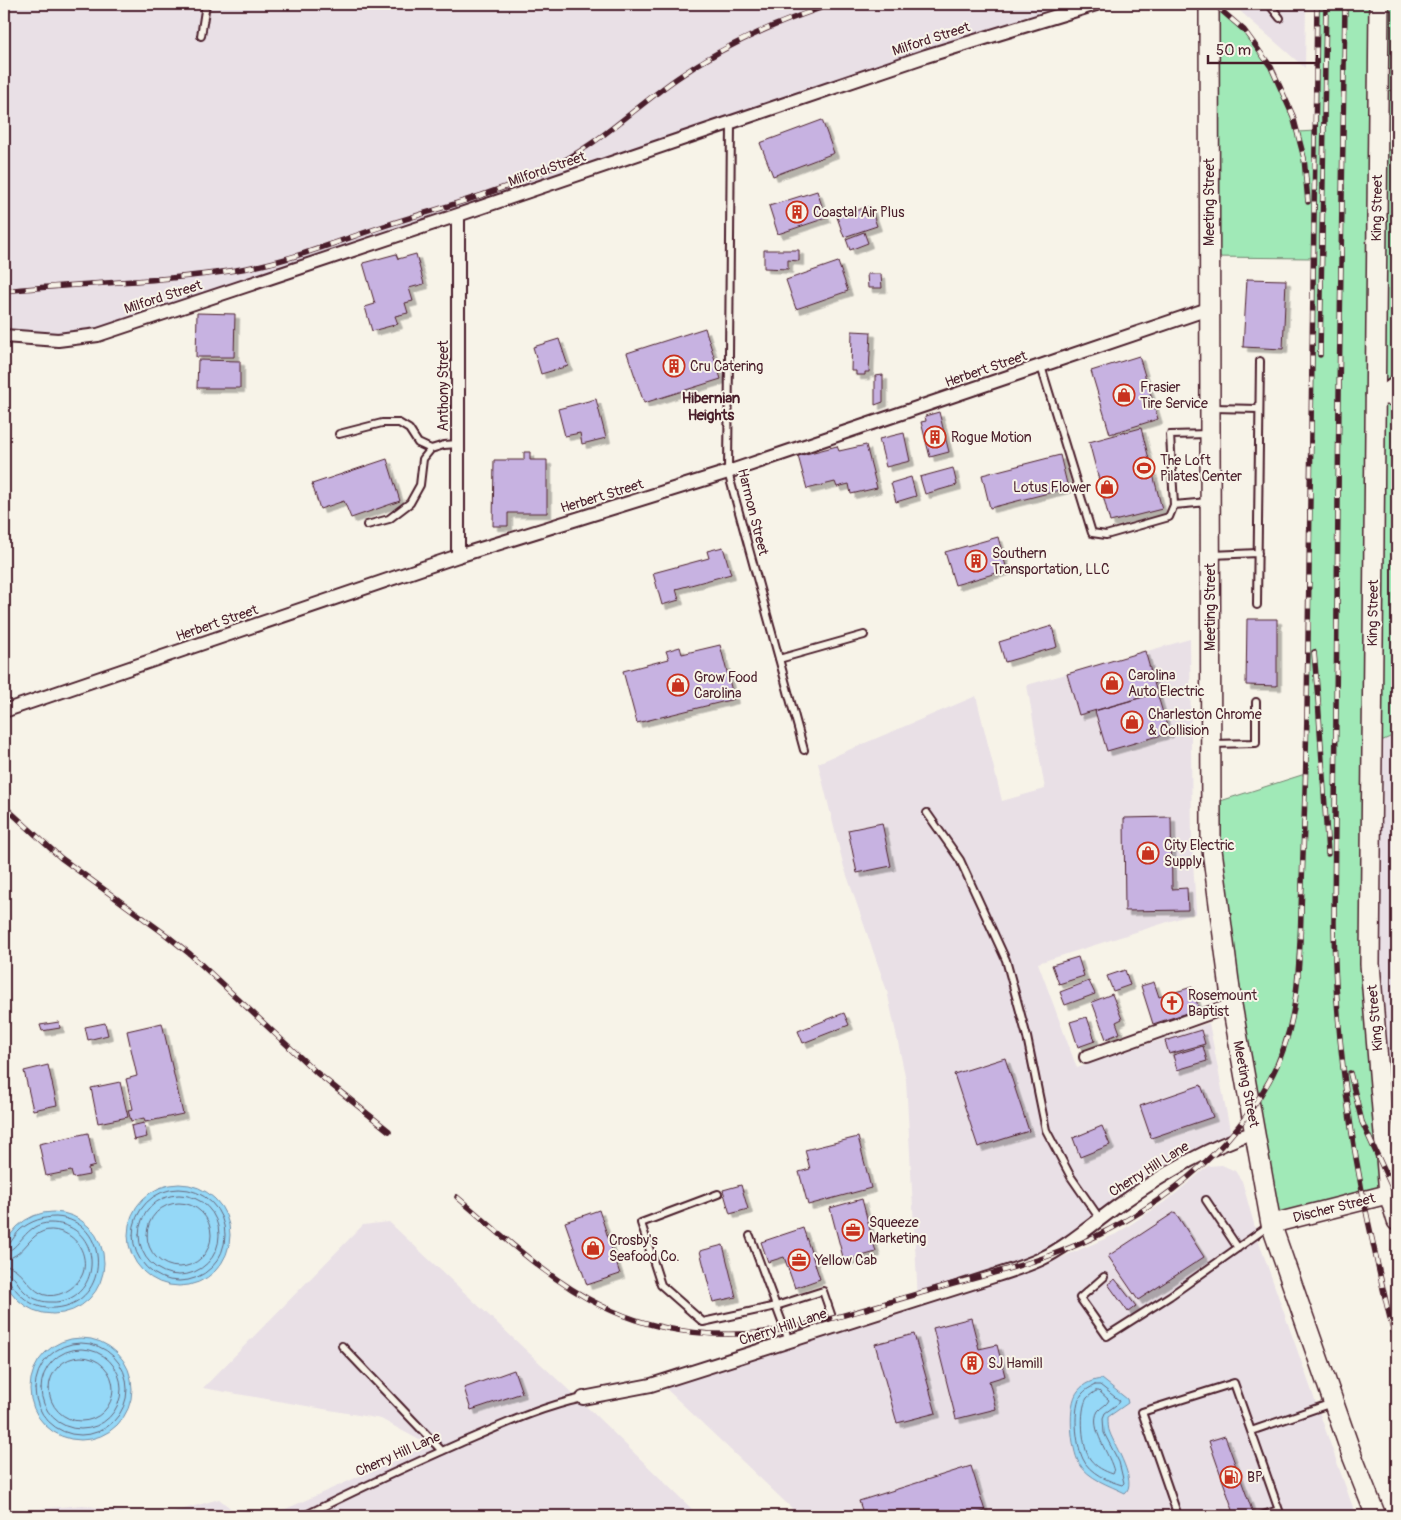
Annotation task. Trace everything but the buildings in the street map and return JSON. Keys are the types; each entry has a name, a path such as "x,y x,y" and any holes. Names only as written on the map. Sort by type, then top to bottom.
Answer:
{"main road":[{"name":"Meeting Street","path":"1209,4 1208,309 1211,842 1232,1005 1271,1224 1375,1516"},
{"name":"King Street","path":"1379,4 1370,964 1397,1221"}],"street":[{"name":"Milford Street","path":"4,336 58,340 98,334 458,215 926,56 1096,4"},
{"name":"Anthony Street","path":"458,215 458,556"},
{"name":"Herbert Street","path":"4,711 458,556 728,472 1208,309"},
{"path":"1375,395 1397,396"},
{"path":"1086,1057 1232,1005"},
{"name":"Cherry Hill Lane","path":"583,1398 651,1385 994,1276 1041,1259 1133,1195 1196,1157 1227,1141 1255,1132"},
{"name":"Discher Street","path":"1271,1224 1393,1193"}],"lane":[{"path":"201,36 206,4"},
{"path":"1269,4 1280,18"},
{"name":"Harmon Street","path":"731,123 728,472 804,750"},
{"path":"1258,606 1260,361"},
{"path":"1041,366 1092,533 1106,535 1169,517 1174,505 1170,435 1209,434"},
{"path":"1375,395 1397,378"},
{"path":"1209,407 1259,409"},
{"path":"339,434 382,422 399,423 409,430 418,443 431,449"},
{"path":"367,525 389,519 410,503 420,485 422,459 431,449 444,445 458,444"},
{"path":"1174,505 1209,502"},
{"path":"1210,556 1258,553"},
{"path":"779,659 794,653 864,635"},
{"path":"1210,744 1256,743 1256,702"},
{"path":"928,813 960,860 1006,960 1027,1037 1046,1130 1071,1177 1100,1219"},
{"path":"718,1194 641,1223 661,1285 703,1322 776,1306 824,1291 835,1326"},
{"path":"1206,1200 1238,1248"},
{"path":"1104,1277 1080,1298 1107,1336 1170,1296 1271,1224"},
{"path":"750,1236 789,1341"},
{"path":"342,1346 442,1451"},
{"path":"1178,1516 1142,1412 1234,1383 1280,1513 1261,1516"},
{"name":"Cherry Hill Lane","path":"304,1516 374,1481 506,1423 583,1398"},
{"path":"1251,1431 1334,1403"}],"shaded area":[{"path":"4,4 1101,4 98,335 4,336"},
{"path":"1232,4 1306,4 1305,68"},
{"path":"1190,639 1192,842 1196,913 1038,963 1077,1068 1209,1023 1232,1140 1059,1248 1058,1259 1116,1234 1169,1199 1208,1166 1222,1165 1235,1171 1242,1181 1259,1242 1356,1516 800,1516 659,1382 918,1300 906,1080 887,991 844,867 818,763 976,696 1002,801 1045,789 1027,685"},
{"path":"1397,734 1397,1214 1370,964 1372,745"},
{"path":"389,1222 589,1409 699,1516 270,1516 414,1452 421,1441 381,1419 203,1388 363,1225"},
{"path":"219,1499 240,1516 160,1516"},
{"path":"83,1505 143,1516 10,1516 26,1510"}],"green space":[{"path":"1214,4 1240,26 1269,65 1282,91 1298,132 1315,131 1317,4 1397,4 1397,734 1372,745 1370,964 1389,1194 1271,1224 1211,804 1305,774 1313,258 1209,257"}],"water":[{"path":"179,1184 198,1188 215,1199 226,1216 230,1235 226,1254 215,1271 198,1282 179,1286 160,1282 143,1271 132,1254 128,1235 132,1216 143,1199 160,1188"},
{"path":"53,1212 72,1216 89,1227 100,1244 104,1263 100,1282 89,1299 72,1310 53,1314 34,1310 17,1299 6,1282 2,1263 6,1244 17,1227 34,1216"},
{"path":"81,1338 100,1342 117,1353 128,1370 132,1389 128,1408 117,1425 100,1436 81,1440 62,1436 45,1425 34,1408 30,1389 34,1370 45,1353 62,1342"},
{"path":"1102,1379 1127,1399 1128,1403 1108,1417 1109,1431 1129,1481 1125,1493 1099,1481 1083,1469 1074,1448 1071,1416 1075,1397 1080,1388 1086,1384"}],"railway":[{"path":"4,291 149,280 236,270 275,262 489,193 529,178 566,160 598,139 676,79 713,55 771,27 833,4"},
{"path":"1214,4 1244,30 1271,67 1293,116 1304,158 1308,202"},
{"path":"457,1197 544,1270 582,1295 624,1316 670,1329 694,1332 718,1334 766,1332 806,1325 1012,1268 1077,1245 1142,1211 1172,1190 1201,1166 1249,1112 1269,1081 1280,1058 1288,1034 1294,1010 1299,960 1307,712 1317,4"},
{"path":"1320,355 1326,4"},
{"path":"1345,4 1339,396 1335,964 1345,1087 1351,1127 1365,1208 1397,1345"},
{"path":"1314,652 1328,854"},
{"path":"4,806 61,858 190,954 317,1073 389,1131"},
{"path":"1350,1073 1362,1122 1397,1198"}],"place":[{"name":"Coastal Air Plus","path":"797,212"},
{"name":"Cru Catering","path":"674,366"},
{"name":"Frasier Tire Service","path":"1124,395"},
{"name":"Rogue Motion","path":"935,437"},
{"name":"The Loft Pilates Center","path":"1144,468"},
{"name":"Lotus Flower","path":"1107,487"},
{"name":"Southern Transportation, LLC","path":"976,561"},
{"name":"Carolina Auto Electric","path":"1112,683"},
{"name":"Grow Food Carolina","path":"678,685"},
{"name":"Charleston Chrome & Collision","path":"1132,722"},
{"name":"City Electric Supply","path":"1148,853"},
{"name":"Rosemount Baptist","path":"1172,1003"},
{"name":"Squeeze Marketing","path":"853,1230"},
{"name":"Crosby's Seafood Co.","path":"593,1248"},
{"name":"Yellow Cab","path":"799,1260"},
{"name":"SJ Hamill","path":"972,1363"},
{"name":"BP","path":"1231,1477"}],"district":[{"name":"Hibernian Heights","path":"711,406"}]}
